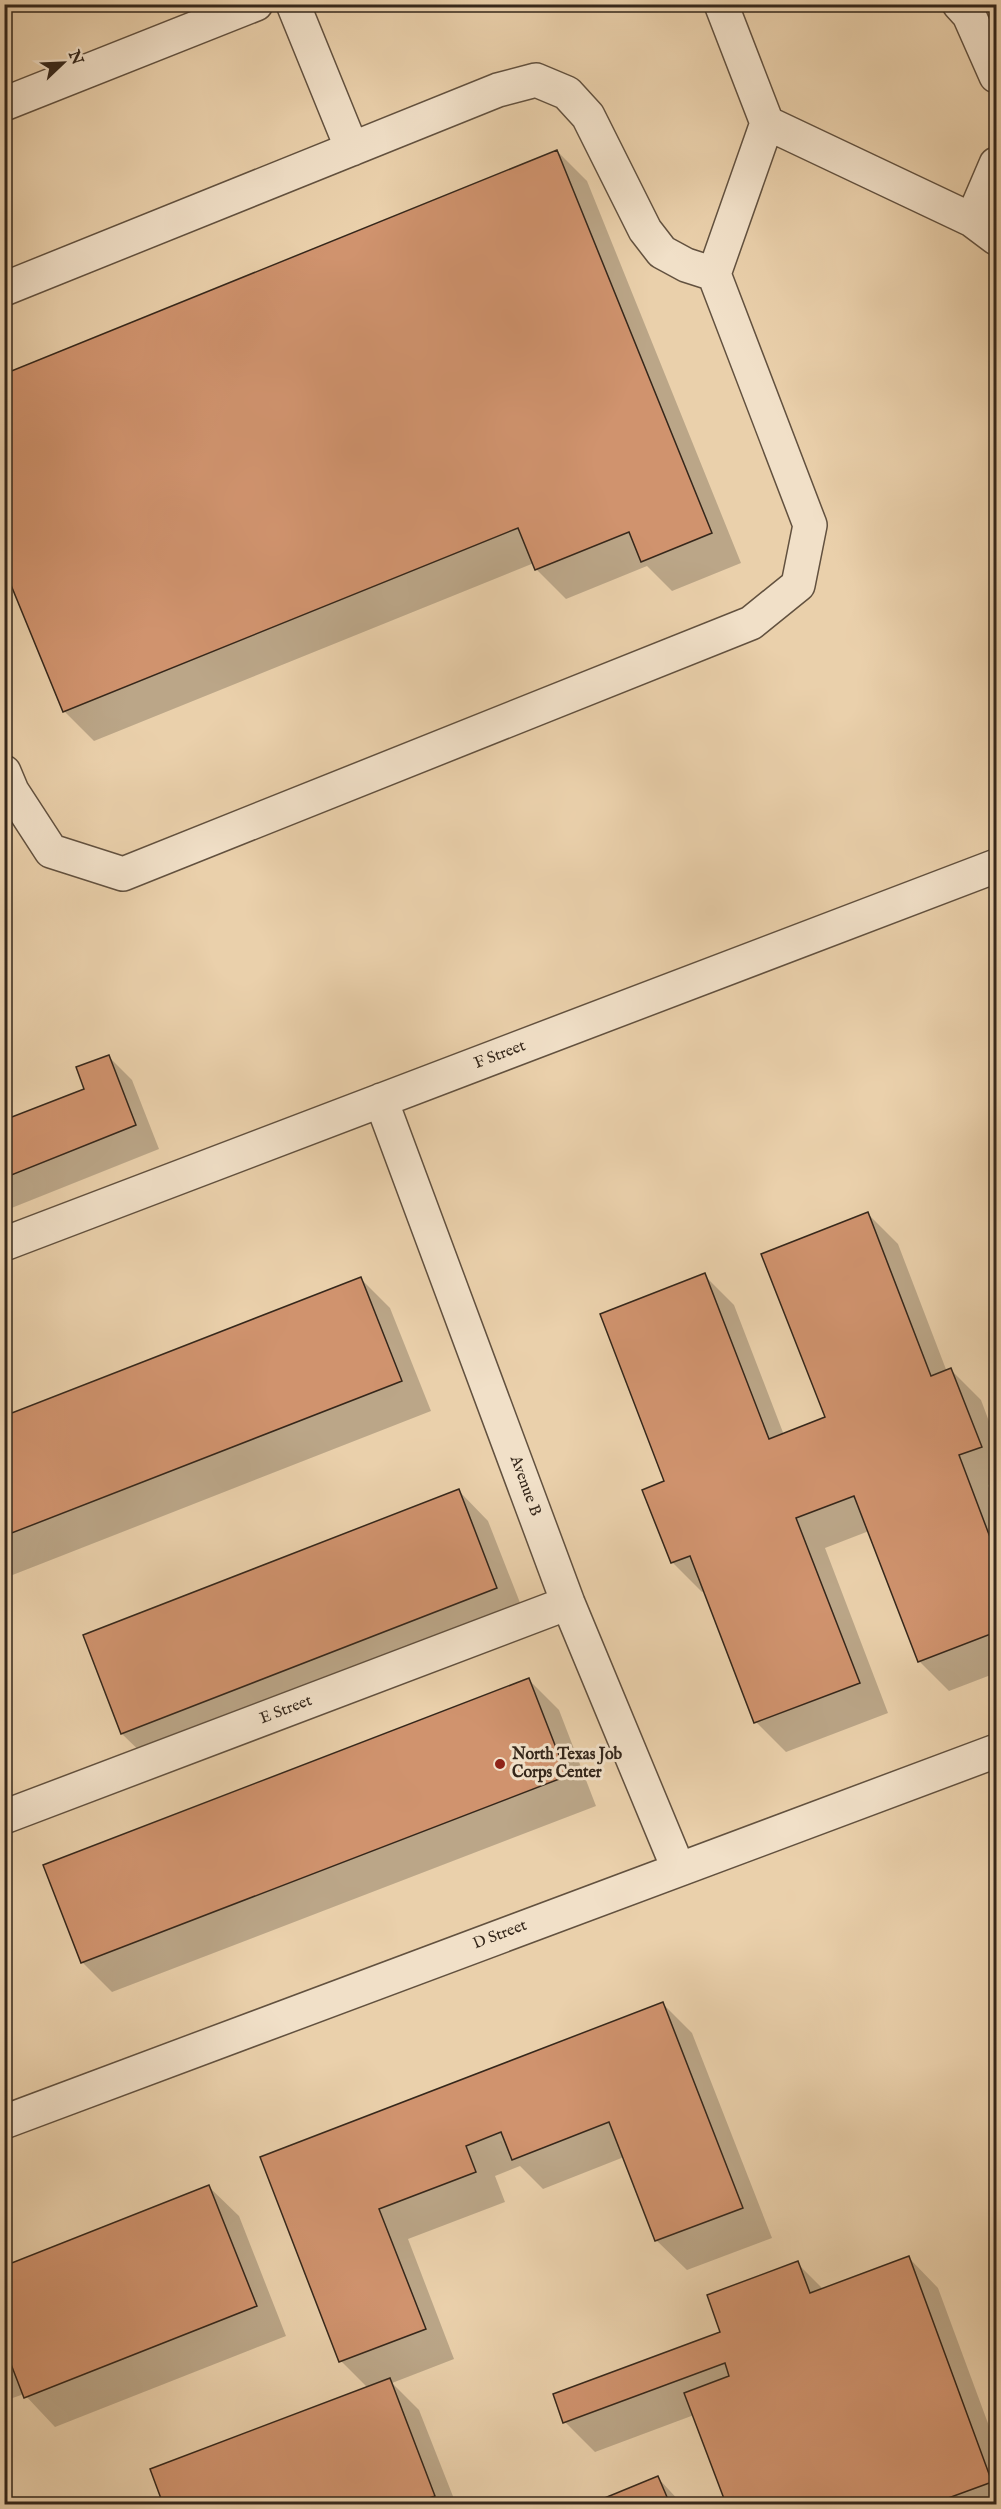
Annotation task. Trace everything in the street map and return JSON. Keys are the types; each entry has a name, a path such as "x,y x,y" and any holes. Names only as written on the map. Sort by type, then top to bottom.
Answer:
{"street":[{"path":"4,104 189,17 256,4"},
{"path":"293,4 352,149"},
{"path":"4,772 12,791 51,851 123,874 751,623 798,585 810,525 714,274 767,123 721,4"},
{"path":"959,4 969,15 996,76"},
{"path":"4,289 498,90 536,80 567,93 588,116 645,230 662,252 686,265 714,274"},
{"path":"767,123 984,229 996,164"},
{"name":"F Street","path":"4,1244 996,866"},
{"name":"Avenue B","path":"381,1100 568,1603 678,1868"},
{"name":"E Street","path":"4,1817 568,1603"},
{"name":"D Street","path":"4,2122 678,1868 996,1751"}],"building":[{"path":"557,150 712,533 641,562 629,532 535,570 518,528 63,712 4,568 4,374"},
{"path":"109,1055 136,1125 4,1178 4,1120 84,1089 76,1067"},
{"path":"868,1212 931,1376 951,1368 982,1447 959,1455 996,1553 996,1632 918,1662 854,1496 796,1518 860,1683 754,1723 690,1556 671,1563 642,1490 664,1481 600,1314 705,1273 769,1439 825,1417 761,1254"},
{"path":"361,1277 402,1381 4,1536 4,1416"},
{"path":"459,1489 497,1588 121,1734 83,1635"},
{"path":"529,1678 567,1776 81,1963 43,1865"},
{"path":"663,2002 743,2208 655,2241 609,2122 512,2160 501,2132 466,2146 476,2172 379,2209 426,2329 339,2362 260,2157"},
{"path":"209,2185 257,2306 24,2398 9,2359 4,2360 4,2266"},
{"path":"909,2256 992,2482 932,2504 726,2504 684,2393 729,2376 725,2363 563,2423 553,2394 720,2332 707,2295 798,2261 810,2293"},
{"path":"390,2378 435,2496 411,2504 163,2504 150,2469"},
{"path":"658,2476 670,2504 590,2504"}],"place":[{"name":"North Texas Job Corps Center","path":"500,1764"}]}
